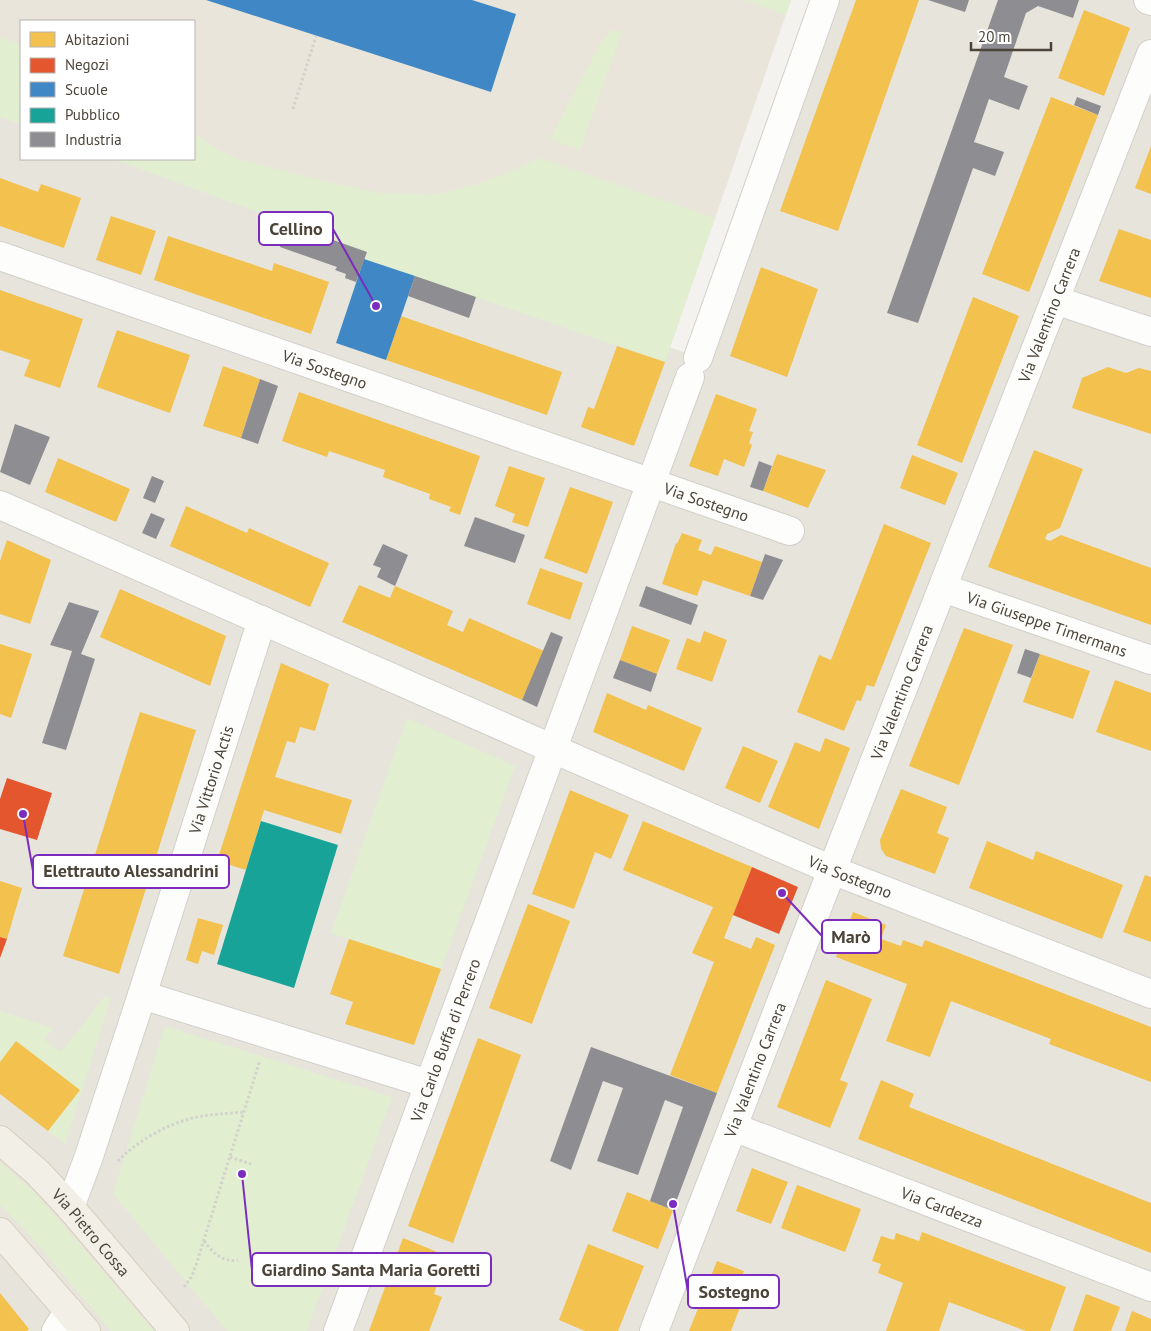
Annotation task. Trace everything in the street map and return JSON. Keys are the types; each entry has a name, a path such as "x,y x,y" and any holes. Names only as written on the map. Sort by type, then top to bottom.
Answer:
{"main road":[{"name":"Via Pietro Cossa","path":"0,1140 37,1172 70,1207 175,1331"},
{"path":"0,1232 70,1324"}],"street":[{"name":"Via Sostegno","path":"552,749 694,367 825,0"},
{"name":"Via Valentino Carrera","path":"654,1331 1151,54"},
{"name":"Via Sostegno","path":"0,256 790,531"},
{"path":"1055,300 1151,332"},
{"name":"Via Sostegno","path":"0,505 552,749 832,870 1151,994"},
{"name":"Via Giuseppe Timermans","path":"943,588 1151,660"},
{"name":"Via Vittorio Actis","path":"70,1207 88,1159 142,995 262,620"},
{"name":"Via Carlo Buffa di Perrero","path":"338,1331 552,749"},
{"path":"142,995 429,1084"},
{"name":"Via Cardezza","path":"733,1127 1151,1287"}],"path":[{"path":"293,109 316,36"},
{"path":"184,1287 192,1276 262,1056"},
{"path":"118,1161 147,1139 189,1119 244,1112"},
{"path":"230,1157 252,1164"},
{"path":"204,1240 211,1251 221,1257 232,1261 238,1260"}],"shaded area":[{"path":"0,0 791,0 665,362 364,259 366,252 116,160 195,160 195,20 20,20 20,124 0,117"},
{"path":"824,0 1151,0 1151,1331 0,1331 0,114 20,122 20,160 131,160 698,357"}],"green space":[{"path":"745,0 791,0 786,15"},
{"path":"611,30 622,32 580,150 550,139 601,42"},
{"path":"0,37 20,45 20,124 0,117"},
{"path":"195,134 215,148 238,159 323,181 380,193 434,195 474,185 507,173 539,158 715,218 665,362 364,259 366,252 116,160 195,160"},
{"path":"407,718 515,766 441,969 331,933"},
{"path":"105,996 111,998 65,1144 48,1131 79,1090 0,1062 0,1011 53,1028 44,1040 61,1052"},
{"path":"165,1026 392,1097 307,1331 227,1331 113,1194"},
{"path":"0,1163 31,1189 46,1205 154,1331 111,1331 25,1230 0,1205"}],"building: Abitazioni":[{"path":"856,0 919,0 838,231 780,211"},
{"path":"1084,10 1130,28 1104,96 1058,78"},
{"path":"1051,97 1098,115 1029,292 982,274"},
{"path":"1151,146 1151,194 1135,188"},
{"path":"0,178 38,192 41,184 81,198 64,248 0,226"},
{"path":"111,216 156,231 141,275 96,260"},
{"path":"1119,229 1151,240 1151,298 1099,281"},
{"path":"168,236 272,271 274,263 329,282 311,334 154,280"},
{"path":"761,267 818,289 787,377 730,356"},
{"path":"0,290 83,319 60,388 24,376 30,360 0,350"},
{"path":"973,297 1019,316 962,463 917,445"},
{"path":"401,316 562,372 547,415 386,360"},
{"path":"117,330 190,355 170,413 97,387"},
{"path":"617,346 665,362 634,446 581,427 588,407 594,409"},
{"path":"223,366 260,379 241,438 203,426"},
{"path":"1108,367 1126,373 1139,368 1151,371 1151,434 1072,408 1082,378"},
{"path":"299,392 480,456 460,515 449,511 451,507 429,499 430,494 383,477 385,470 329,451 327,457 282,441"},
{"path":"716,394 757,409 749,431 753,432 749,443 752,445 744,467 724,459 718,476 689,466"},
{"path":"1034,450 1083,469 1060,528 1047,534 1045,539 1050,541 1061,535 1151,568 1151,625 988,567"},
{"path":"777,454 826,470 808,508 763,491"},
{"path":"912,455 958,473 945,505 900,488"},
{"path":"58,458 130,489 116,522 45,492"},
{"path":"509,466 545,478 528,527 512,522 515,514 495,506"},
{"path":"570,487 613,502 587,574 544,558"},
{"path":"186,506 247,533 249,528 329,563 310,607 170,546"},
{"path":"884,524 931,543 874,687 867,685 861,701 857,700 844,731 797,712 819,655 831,660"},
{"path":"682,533 702,540 698,550 711,555 715,546 762,562 750,596 703,580 697,596 662,584 676,543"},
{"path":"7,540 51,560 30,624 0,614 0,561"},
{"path":"540,568 583,583 570,620 527,604"},
{"path":"359,585 390,598 395,586 453,611 447,625 463,632 469,618 544,651 522,700 342,622"},
{"path":"120,589 226,636 210,686 100,637"},
{"path":"632,626 670,640 657,674 620,660"},
{"path":"964,628 1013,645 959,785 909,766"},
{"path":"704,631 727,640 712,682 676,669 687,638 700,643"},
{"path":"0,644 32,654 11,718 0,714"},
{"path":"1040,654 1090,671 1073,719 1023,702"},
{"path":"281,663 329,684 315,731 300,727 295,743 287,741 275,777 352,800 341,834 264,810 246,870 217,861"},
{"path":"1115,680 1151,693 1151,751 1096,732"},
{"path":"607,693 646,710 648,705 702,728 684,771 593,732"},
{"path":"140,712 196,730 119,974 63,956"},
{"path":"825,738 850,748 819,829 768,807 795,742 820,752"},
{"path":"743,746 778,761 760,803 725,788"},
{"path":"901,789 947,807 937,833 949,838 935,874 886,856 881,849 880,840"},
{"path":"570,790 629,815 611,859 595,852 574,909 532,894"},
{"path":"643,821 752,867 724,938 751,949 756,937 775,945 717,1093 670,1075 714,962 692,953 713,907 623,870"},
{"path":"987,841 1033,860 1036,851 1123,885 1102,939 969,888"},
{"path":"1145,875 1151,877 1151,942 1123,932"},
{"path":"0,881 22,888 7,939 0,937"},
{"path":"528,904 570,921 532,1024 489,1008"},
{"path":"853,912 886,925 881,939 901,946 903,940 922,947 925,940 1151,1027 1151,1082 1049,1044 1051,1039 951,1001 930,1057 886,1041 907,984 836,957"},
{"path":"198,918 223,925 214,955 202,951 198,964 186,960"},
{"path":"349,939 441,969 414,1045 345,1024 353,1002 330,994"},
{"path":"826,980 872,999 840,1080 848,1083 830,1128 777,1107"},
{"path":"478,1038 521,1055 453,1243 408,1226"},
{"path":"16,1041 80,1090 48,1131 0,1094 0,1062"},
{"path":"881,1080 914,1094 909,1107 1151,1203 1151,1253 858,1139"},
{"path":"752,1168 788,1182 771,1224 736,1211"},
{"path":"797,1185 861,1209 845,1252 781,1228"},
{"path":"627,1192 673,1210 658,1249 612,1231"},
{"path":"922,1232 1066,1287 1050,1331 1026,1331 949,1302 939,1331 886,1331 903,1283 878,1273 881,1264 872,1261 881,1236 894,1240 896,1233 919,1241"},
{"path":"403,1238 447,1256 434,1294 442,1297 429,1331 369,1331"},
{"path":"588,1244 644,1266 618,1331 585,1331 559,1320"},
{"path":"717,1261 744,1271 733,1299 742,1302 731,1331 689,1331"},
{"path":"0,1293 29,1329 27,1331 0,1331"},
{"path":"1086,1294 1120,1307 1111,1331 1073,1331"},
{"path":"1132,1311 1151,1319 1151,1331 1125,1331"}],"building: Negozi":[{"path":"7,778 52,793 37,840 0,829 0,799"},
{"path":"752,867 798,887 779,934 733,915"},
{"path":"0,937 7,939 0,958"}],"building: Scuole":[{"path":"206,0 472,0 516,14 491,92"},
{"path":"364,259 415,276 386,360 336,343"}],"building: Pubblico":[{"path":"261,821 338,845 294,988 217,964"}],"building: Industria":[{"path":"928,0 969,0 965,12"},
{"path":"998,0 1079,0 1073,18 1038,6 1026,13 1004,77 1028,86 1019,110 989,99 974,142 1004,152 995,176 973,168 918,323 887,313"},
{"path":"1077,97 1101,106 1098,115 1074,105"},
{"path":"288,224 367,252 356,282 345,278 346,274 335,270 337,267 280,247"},
{"path":"415,276 476,297 469,318 408,296"},
{"path":"260,379 278,386 258,444 241,438"},
{"path":"15,424 50,437 30,485 0,472"},
{"path":"759,461 772,466 763,491 750,487"},
{"path":"152,476 164,481 155,503 143,498"},
{"path":"151,513 165,519 156,539 142,533"},
{"path":"475,517 525,535 515,563 464,546"},
{"path":"383,544 408,555 395,586 377,577 381,568 373,565"},
{"path":"765,554 783,560 763,600 750,596"},
{"path":"646,586 698,605 691,625 639,606"},
{"path":"69,602 99,611 81,654 95,659 66,750 42,743 72,651 50,645"},
{"path":"551,632 563,637 537,707 522,700"},
{"path":"1025,649 1040,654 1031,678 1017,673"},
{"path":"620,660 657,674 651,692 613,678"},
{"path":"591,1047 717,1093 673,1210 650,1201 683,1107 665,1100 638,1175 597,1161 623,1088 603,1081 571,1170 550,1161"}],"place":[{"name":"Cellino","path":"376,306"},
{"name":"Elettrauto Alessandrini","path":"23,814"},
{"name":"Marò","path":"782,893"},
{"name":"Giardino Santa Maria Goretti","path":"242,1174"},
{"name":"Sostegno","path":"673,1204"}]}
